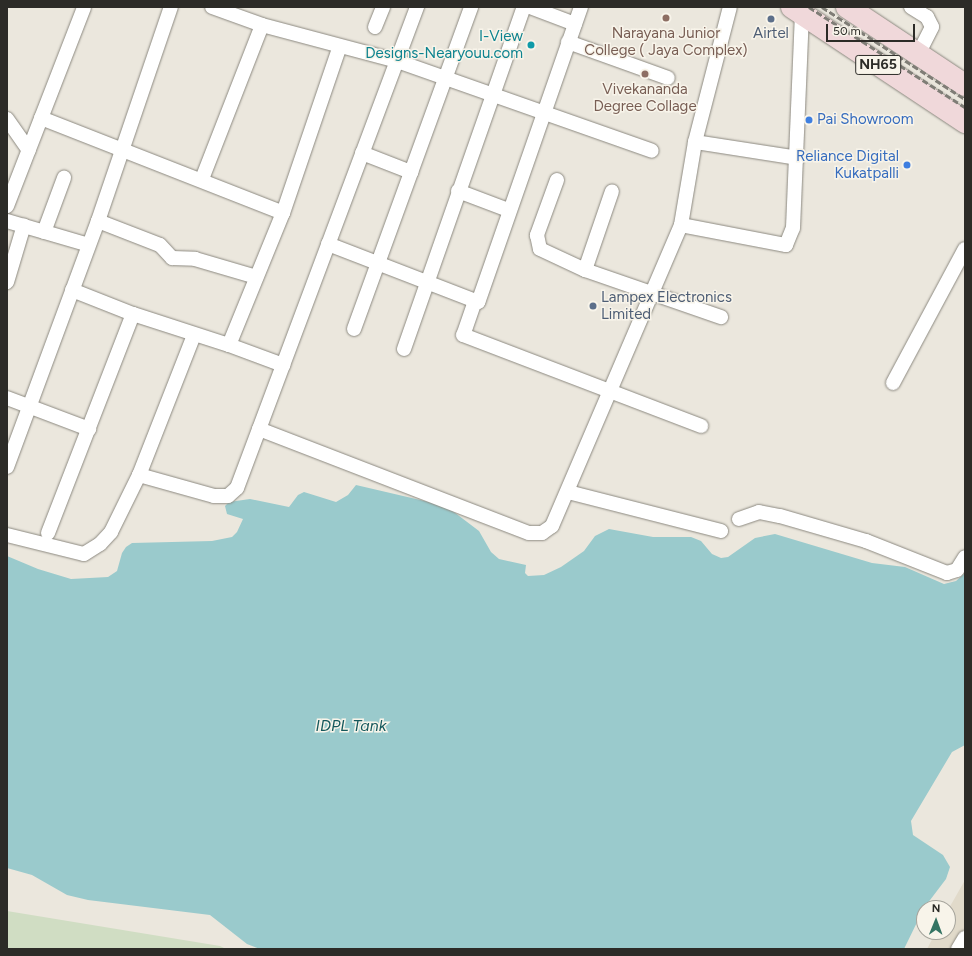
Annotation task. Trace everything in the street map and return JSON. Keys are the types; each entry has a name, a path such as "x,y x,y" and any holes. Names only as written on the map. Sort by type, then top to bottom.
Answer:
{"highway":[{"name":"NH65","path":"847,7 958,81"},
{"name":"NH65","path":"797,11 935,102 962,115"},
{"path":"935,102 958,81"}],"street":[{"path":"7,206 84,7"},
{"path":"7,467 31,407 98,220 121,149 171,7"},
{"path":"212,7 244,12 262,25 397,61 446,78 492,97 652,151"},
{"path":"375,27 383,7"},
{"path":"139,475 214,496 228,496 237,488 416,7"},
{"path":"354,329 446,78 470,7"},
{"path":"404,350 458,191 524,7"},
{"path":"530,7 575,24"},
{"path":"581,7 508,210 478,302 475,301 463,335 613,390 701,426"},
{"path":"259,429 529,533 542,533 552,526 613,390 681,225 695,142 730,7"},
{"path":"911,7 927,17 932,27 918,54"},
{"path":"681,225 786,245 793,228 798,158 797,11"},
{"path":"202,179 262,25"},
{"path":"568,42 668,78"},
{"path":"229,345 283,212 340,46"},
{"path":"42,118 202,179 283,212"},
{"path":"7,119 29,150"},
{"path":"695,142 798,158"},
{"path":"362,153 411,172"},
{"path":"44,232 64,178"},
{"path":"557,180 537,236 537,243 540,249 585,270 653,292 721,317"},
{"path":"458,191 508,210"},
{"path":"585,270 612,191"},
{"path":"98,220 160,245 172,258 194,259 256,277"},
{"path":"7,221 24,224 44,232 89,245"},
{"path":"7,282 24,224"},
{"path":"328,244 378,262 478,302"},
{"path":"893,383 965,249"},
{"path":"72,290 133,314 194,335 229,345 283,365"},
{"path":"48,533 133,314"},
{"path":"7,535 84,554 100,544 111,532 139,475 194,335"},
{"path":"7,398 89,429"},
{"path":"568,492 721,531"},
{"path":"739,519 758,512 780,516 866,541 947,573 956,570 965,557"},
{"path":"959,949 965,938"}],"shaded area":[{"path":"965,880 965,929 953,949 927,949 932,940 956,940 956,900 954,900"}],"green space":[{"path":"7,911 220,946 226,949 7,949"}],"water":[{"name":"IDPL Tank","path":"356,485 446,506 479,531 491,552 499,559 526,565 525,573 528,576 544,575 561,567 584,551 595,536 609,529 653,537 691,537 701,541 712,554 721,558 728,557 755,538 775,534 872,563 905,567 944,584 956,581 965,573 965,745 952,752 911,821 913,835 943,855 950,867 946,879 930,900 916,900 916,924 904,949 260,949 247,944 210,915 88,900 67,895 32,875 7,868 7,556 38,569 71,579 108,577 117,571 122,553 126,547 132,543 212,541 232,537 237,532 243,519 227,514 225,506 229,502 250,499 289,507 298,495 304,492 336,502 348,495"}],"railway":[{"path":"809,7 965,107"},
{"path":"822,7 965,99"}],"place":[{"name":"Narayana Junior College ( Jaya Complex)","path":"666,18"},
{"name":"Airtel","path":"771,19"},
{"name":"I-View Designs-Nearyouu.com","path":"531,45"},
{"name":"Vivekananda Degree Collage","path":"645,74"},
{"name":"Pai Showroom","path":"809,120"},
{"name":"Reliance Digital Kukatpalli","path":"907,165"},
{"name":"Lampex Electronics Limited","path":"593,306"}]}
